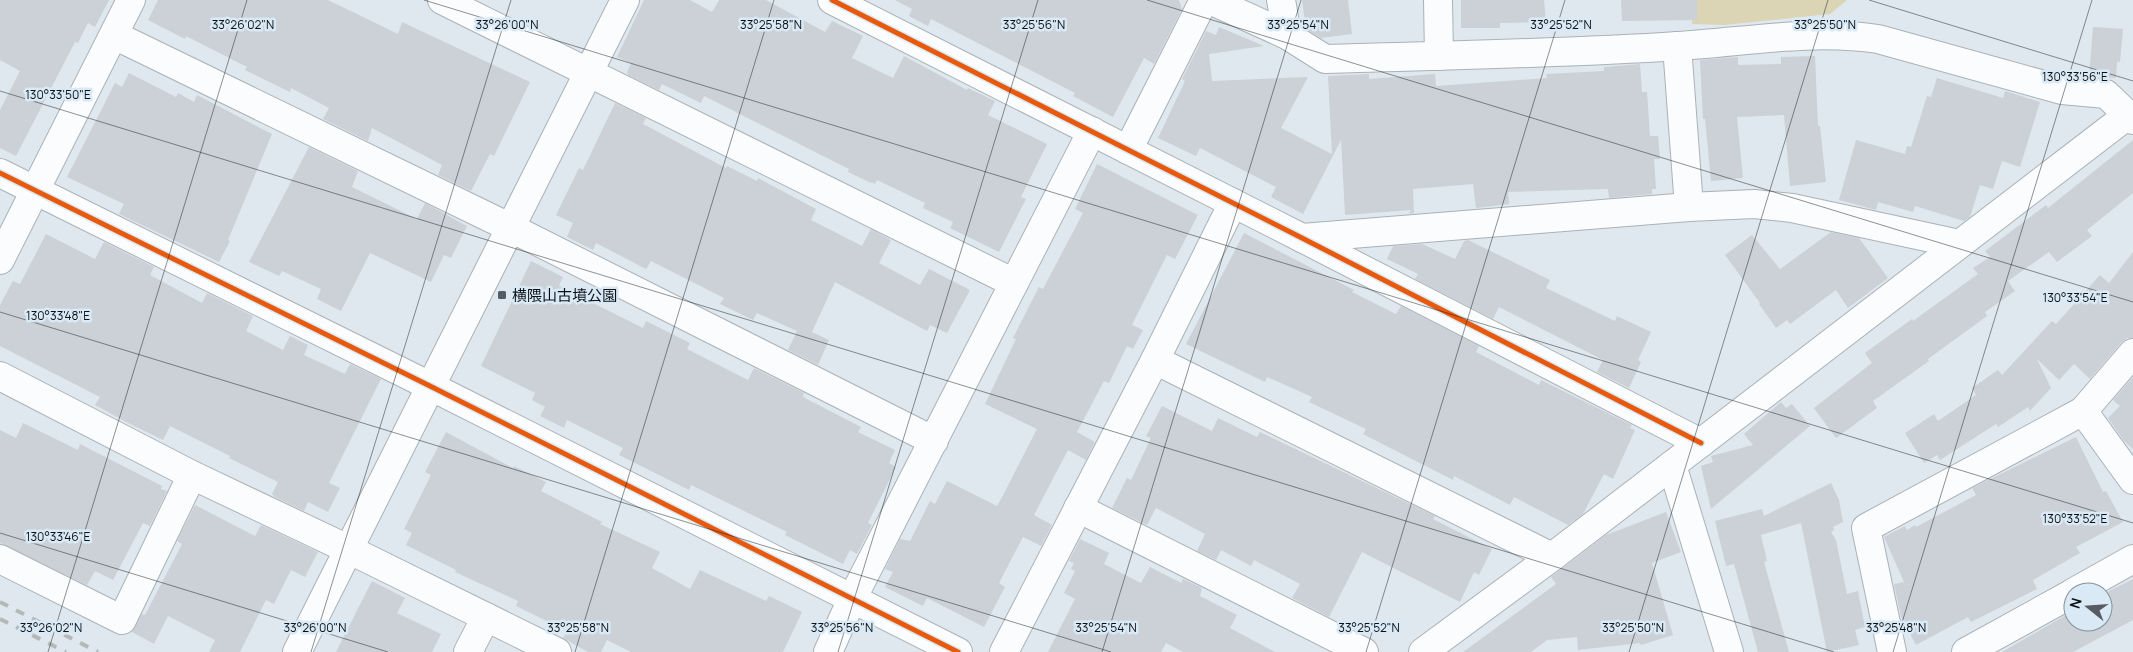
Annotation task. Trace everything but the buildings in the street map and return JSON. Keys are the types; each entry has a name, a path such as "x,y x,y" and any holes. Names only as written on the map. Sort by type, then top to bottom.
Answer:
{"street":[{"path":"0,260 131,0"},
{"path":"442,0 1014,283"},
{"path":"297,652 350,550 430,386 625,0"},
{"path":"832,0 1701,443"},
{"path":"1128,150 1204,0"},
{"path":"1210,0 1287,35 1325,59 1677,46 1793,37 1849,35 1868,38 2062,90 2106,94 2130,117 1959,244 1552,557 1423,652"},
{"path":"1281,0 1287,35"},
{"path":"1438,0 1439,56"},
{"path":"114,35 511,228 934,441"},
{"path":"1677,46 1689,207"},
{"path":"828,652 852,599 1092,131"},
{"path":"0,173 430,386 958,652"},
{"path":"1004,652 1155,360 1233,203"},
{"path":"1302,238 1689,207 1754,204 1792,208 1959,244"},
{"path":"1892,652 1866,528 2083,411 2133,353"},
{"path":"1155,360 1552,557"},
{"path":"0,376 192,475 557,652"},
{"path":"2083,411 2133,480"},
{"path":"1672,465 1729,652"},
{"path":"0,559 122,620 192,475"},
{"path":"1078,508 1364,652"},
{"path":"2092,582 2133,559"},
{"path":"1966,652 2063,598"},
{"path":"468,652 486,617"}],"shaded area":[{"path":"1692,0 1847,0 1830,14 1724,25 1692,24"}],"railway":[{"path":"0,602 98,652"},
{"path":"0,619 66,652"}],"cycle path":[{"path":"832,0 1701,443"},
{"path":"0,173 430,386 958,652"}],"place":[{"name":"横隈山古墳公園","path":"502,295"}]}
